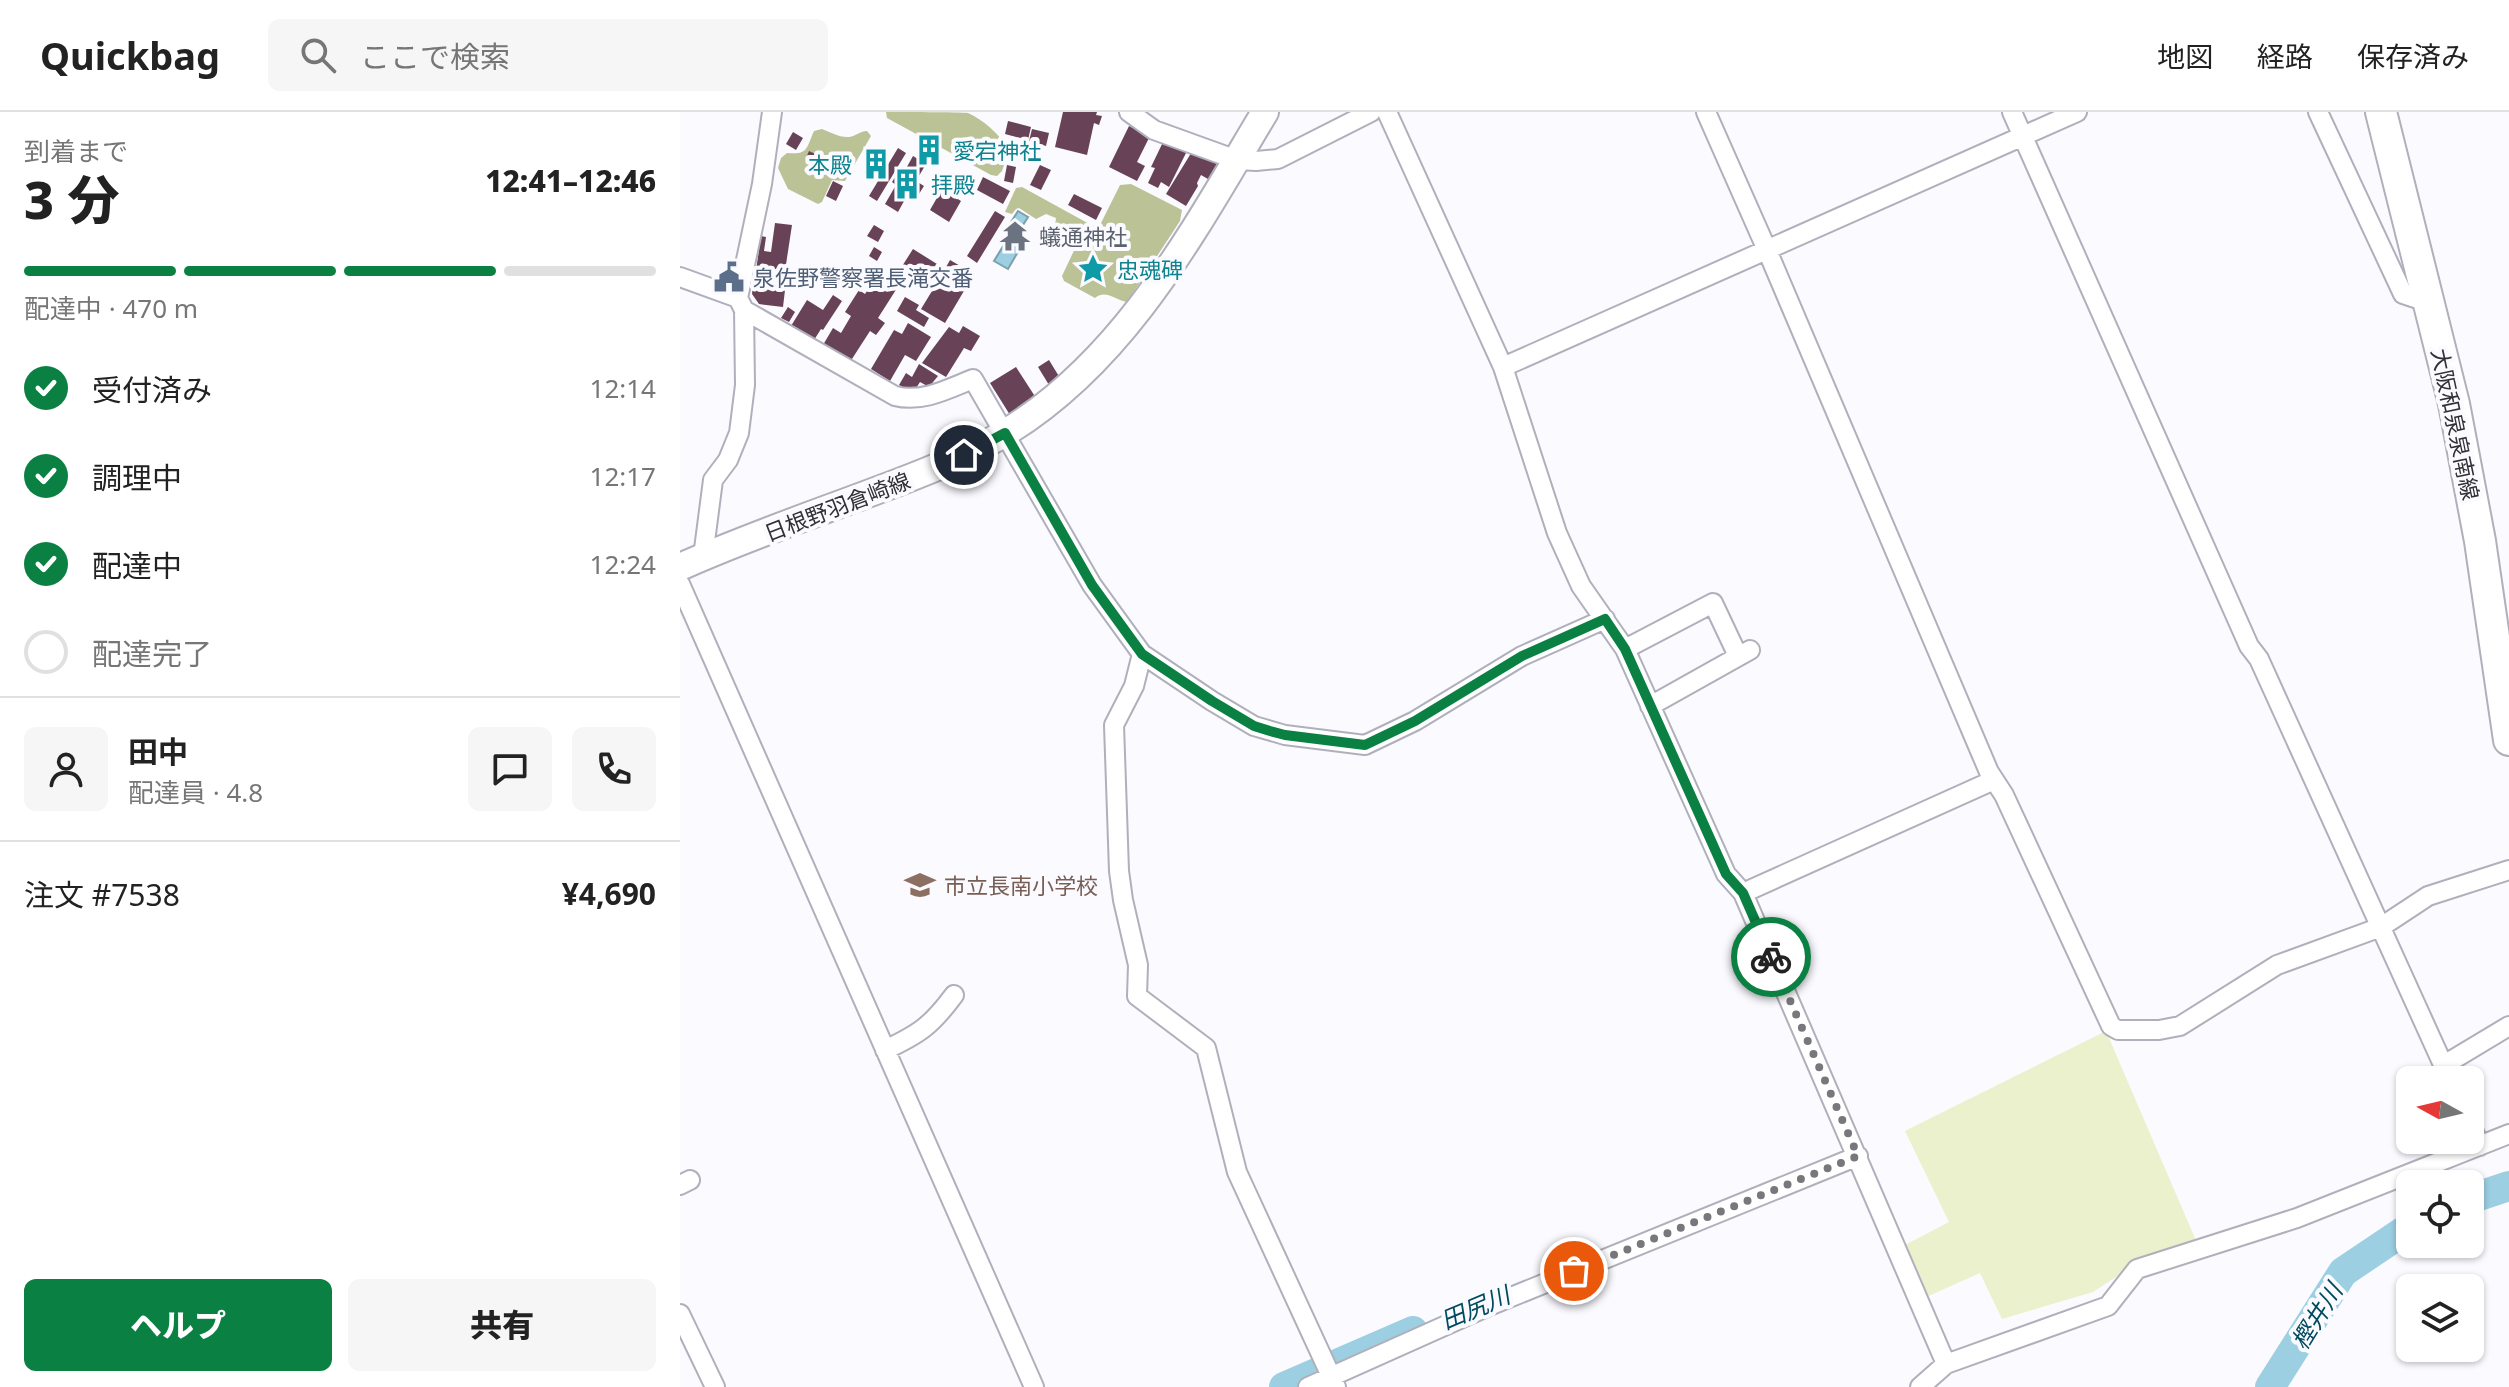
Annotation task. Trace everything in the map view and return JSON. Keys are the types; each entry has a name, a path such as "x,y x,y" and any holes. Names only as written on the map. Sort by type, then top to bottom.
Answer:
{"main road":[{"name":"日根野羽倉崎線","path":"692,562 933,469 1005,433 1050,402 1088,369 1128,325 1173,262 1265,112"},
{"name":"大阪和泉泉南線","path":"2381,112 2430,303 2468,471 2509,740"}],"street":[{"path":"692,562 713,480 728,460 739,433 745,385 746,328 741,304 772,112"},
{"path":"1129,112 1154,130 1237,160 1278,159 1371,112"},
{"path":"1387,112 1503,367 1557,533 1581,586 1625,649 1726,874 1743,893 1946,1364"},
{"path":"1706,112 1989,772 2004,795 2111,1026 2118,1030 2159,1030 2180,1026 2277,965 2381,927 2428,896 2509,870"},
{"path":"2012,112 2249,646 2259,659 2444,1066"},
{"path":"1503,367 2077,112"},
{"path":"2318,112 2403,294 2430,303"},
{"path":"680,277 741,304 895,396 907,400 922,398 973,379 1092,585 1142,654 1254,726 1285,735 1365,745 1415,721 1522,656 1605,619"},
{"path":"680,584 1034,1387"},
{"path":"1625,649 1713,603 1744,653 1650,706"},
{"path":"1142,654 1134,686 1114,725 1119,871 1138,965 1137,996 1206,1048 1237,1172 1334,1382"},
{"path":"1743,893 1994,780"},
{"path":"885,1050 926,1028 954,995"},
{"path":"2456,1066 2509,1026"},
{"path":"2484,1144 2509,1134"},
{"path":"1920,1387 1946,1364 2108,1306 2137,1269 2297,1218 2460,1154"},
{"path":"1308,1387 1334,1382 1489,1306 1858,1156"},
{"path":"680,1314 715,1387"}],"green space":[{"path":"886,112 968,113 974,116 991,128 1009,150 1002,171 997,176 991,175 887,118"},
{"path":"822,129 842,137 867,131 871,136 845,181 832,180 822,202 818,204 788,189 778,168 781,158 787,153 803,152 814,131"},
{"path":"1131,184 1182,210 1180,221 1127,302 1107,295 1095,298 1064,281 1062,276 1079,240 1078,235 1055,226 1056,218 1046,214 1036,219 1019,208 1012,214 1005,212 1016,188 1022,187 1093,226 1101,223 1120,185"},
{"path":"2106,1031 2197,1243 2116,1277 2093,1292 2002,1319 1980,1273 1924,1298 1903,1246 1949,1222 1905,1131"}],"water":[{"path":"1018,211 1028,217 1018,233 1026,238 1008,269 994,261 1013,230 1008,227"}],"building":[{"path":"1063,112 1097,112 1096,115 1102,116 1099,125 1094,123 1087,155 1055,147"},
{"path":"1008,121 1031,127 1028,140 1005,134"},
{"path":"1129,126 1150,136 1137,162 1145,166 1137,181 1109,167"},
{"path":"1032,129 1049,133 1046,146 1029,141"},
{"path":"793,132 803,138 796,150 786,144"},
{"path":"1164,140 1187,151 1169,187 1161,182 1158,188 1148,183 1155,168 1151,167"},
{"path":"898,148 906,153 877,201 869,196"},
{"path":"1193,150 1218,162 1208,179 1201,175 1186,206 1166,194"},
{"path":"809,151 822,157 819,164 806,158"},
{"name":"本殿","path":"873,154 886,162 879,173 866,166"},
{"name":"拝殿","path":"913,156 926,164 916,181 924,186 917,197 909,192 898,212 885,204 896,185 892,182 899,171 903,174"},
{"path":"1007,165 1016,167 1013,183 1004,181"},
{"path":"1040,165 1051,170 1041,190 1030,185"},
{"path":"983,177 1010,191 1003,204 977,190"},
{"path":"833,181 843,186 836,201 826,196"},
{"path":"942,189 961,201 949,222 930,210"},
{"path":"1074,194 1102,208 1096,220 1068,205"},
{"path":"995,211 1005,217 977,263 967,256"},
{"path":"775,223 792,225 785,271 775,269 772,287 754,284 761,236 766,237 764,251 771,252"},
{"path":"874,225 884,231 878,242 867,236"},
{"path":"874,247 882,252 877,261 869,256"},
{"path":"913,249 945,269 950,260 974,274 945,323 921,309 932,291 899,271"},
{"path":"873,268 899,285 878,318 885,323 876,335 870,331 850,362 823,345 833,328 841,333 851,316 845,312 859,290 865,294 871,285 865,281"},
{"path":"753,285 785,290 783,307 759,304 752,294"},
{"path":"833,295 842,301 814,340 791,326 807,300 823,310"},
{"path":"905,297 919,305 916,310 929,318 924,327 897,311"},
{"path":"788,307 795,312 789,322 781,318"},
{"path":"908,323 931,337 916,361 905,355 890,381 871,369 894,330 902,334"},
{"path":"963,326 980,336 971,351 964,348 946,377 922,363 949,327 959,333"},
{"path":"1049,360 1060,378 1049,385 1038,367"},
{"path":"919,364 938,376 929,387 920,382 913,393 899,385 906,373 912,377"},
{"path":"1016,367 1036,398 1010,415 990,383"}],"waterway":[{"name":"樫井川","path":"2484,1194 2509,1186"},
{"name":"樫井川","path":"2270,1387 2343,1272 2396,1236"},
{"name":"田尻川","path":"1284,1387 1413,1331"}],"way so far":[{"path":"1574,1271 1858,1156 1771,957"}],"place":[{"name":"愛宕神社","path":"929,150"},
{"name":"本殿","path":"876,164"},
{"name":"拝殿","path":"907,184"},
{"name":"蟻通神社","path":"1015,236"},
{"name":"忠魂碑","path":"1093,269"},
{"name":"泉佐野警察署長滝交番","path":"729,277"},
{"name":"市立長南小学校","path":"920,885"}],"route":[{"path":"964,455 1005,433 1092,585 1142,654 1254,726 1285,735 1365,745 1415,721 1522,656 1605,619 1625,649 1726,874 1743,893 1771,957"}]}
